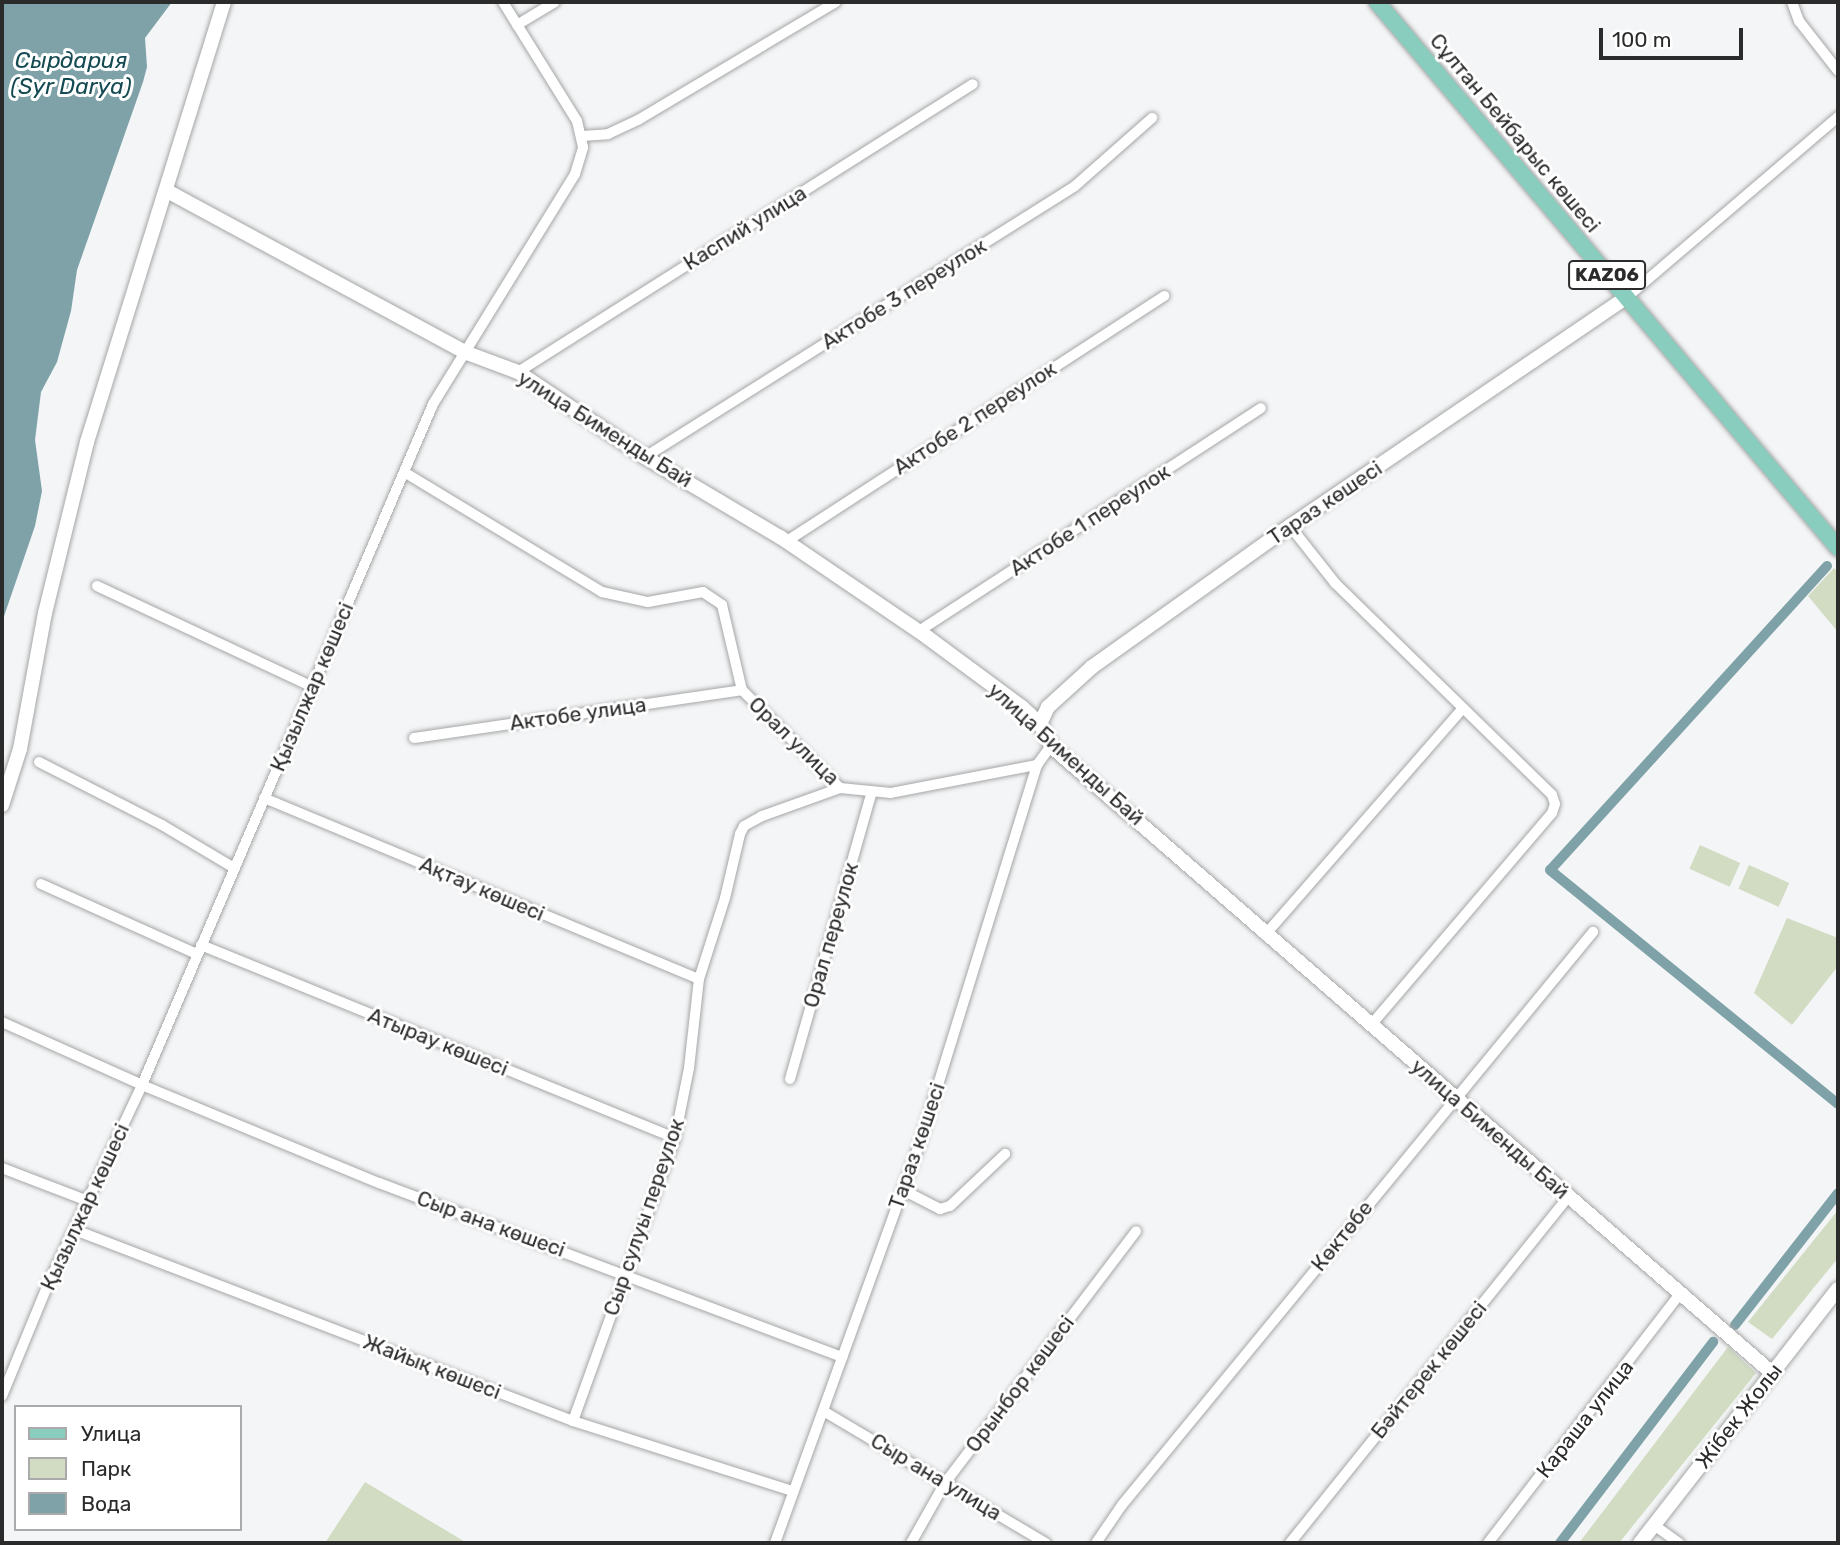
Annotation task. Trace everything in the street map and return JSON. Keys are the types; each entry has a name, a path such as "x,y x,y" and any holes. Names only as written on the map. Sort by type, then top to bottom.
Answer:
{"main road":[{"name":"Сұлтан Бейбарыс көшесі","path":"1377,2 1838,548"}],"street":[{"path":"2,805 20,749 65,523 87,442 224,2"},
{"path":"503,2 577,121 582,136 608,134 638,120 836,2"},
{"path":"517,25 555,2"},
{"path":"1792,2 1799,21 1838,71"},
{"name":"Каспий улица","path":"518,372 973,84"},
{"path":"1626,298 1838,117"},
{"name":"Актобе 3 переулок","path":"645,457 1075,186 1152,118"},
{"name":"Қызылжар көшесі","path":"2,1396 49,1282 142,1086 433,404 467,353 575,174 583,147 582,136"},
{"name":"улица Бименды Бай","path":"167,191 467,353 518,372 645,457 787,541 919,631 1040,724 1051,746 1265,935 1772,1373"},
{"name":"Актобе 2 переулок","path":"787,541 1164,296"},
{"name":"Тараз көшесі","path":"1040,724 1048,707 1093,667 1290,526 1626,298"},
{"name":"Актобе 1 переулок","path":"919,631 1261,408"},
{"name":"Орал улица","path":"404,472 602,592 648,602 703,592 722,605 743,690 840,788 891,793 1037,765"},
{"path":"1290,526 1335,583 1552,795 1552,813 1371,1025"},
{"path":"97,586 313,687"},
{"name":"Актобе улица","path":"414,738 743,690"},
{"path":"1265,935 1463,708"},
{"name":"Тараз көшесі","path":"775,1543 825,1412 842,1357 903,1190 1037,765 1051,746"},
{"path":"39,762 162,825 234,868"},
{"name":"Сыр сулуы переулок","path":"573,1421 624,1273 675,1138 689,1068 699,979 744,826 762,816 840,788"},
{"name":"Орал переулок","path":"790,1079 872,791"},
{"name":"Ақтау көшесі","path":"264,798 699,979"},
{"name":"Атырау көшесі","path":"41,884 675,1138"},
{"name":"Көктөбе","path":"1096,1543 1122,1505 1593,932"},
{"name":"Сыр ана көшесі","path":"2,1022 142,1086 379,1184 624,1273 842,1357"},
{"path":"903,1190 940,1209 950,1206 1004,1154"},
{"path":"2,1168 88,1201"},
{"name":"Бәйтерек көшесі","path":"1290,1543 1568,1197"},
{"name":"Жайық көшесі","path":"75,1230 573,1421 793,1491"},
{"name":"Орынбор көшесі","path":"911,1543 945,1483 1136,1231"},
{"name":"Жібек Жолы","path":"1640,1543 1838,1289"},
{"name":"Караша улица","path":"1488,1543 1681,1294"},
{"name":"Сыр ана улица","path":"825,1412 1046,1543"},
{"path":"1654,1525 1679,1543"}],"green space":[{"path":"1834,568 1838,573 1838,632 1808,596"},
{"path":"1700,845 1740,863 1730,887 1689,869"},
{"path":"1749,865 1789,883 1779,907 1738,889"},
{"path":"1787,918 1838,938 1838,966 1792,1025 1754,993"},
{"path":"1838,1210 1838,1258 1772,1339 1748,1322"},
{"path":"1728,1347 1756,1373 1619,1543 1579,1543"},
{"path":"365,1482 467,1543 325,1543"}],"water":[{"name":"Сырдария (Syr Darya)","path":"2,2 172,2 145,38 147,67 143,82 77,270 71,311 57,362 41,392 35,440 42,491 35,526 2,622"}],"waterway":[{"path":"1827,566 1550,870 1838,1104"},
{"path":"1735,1325 1838,1193"},
{"path":"1560,1543 1713,1342"}]}
